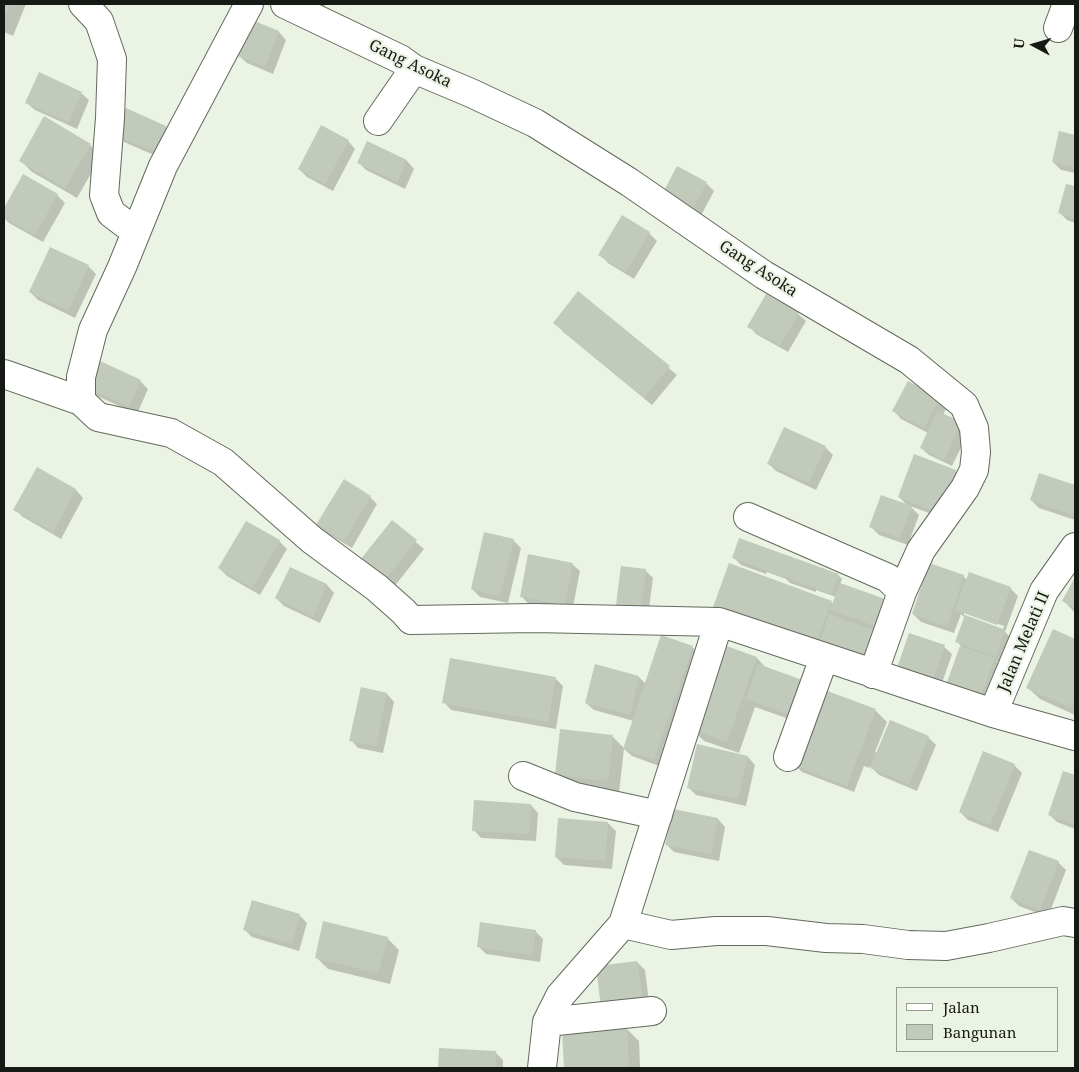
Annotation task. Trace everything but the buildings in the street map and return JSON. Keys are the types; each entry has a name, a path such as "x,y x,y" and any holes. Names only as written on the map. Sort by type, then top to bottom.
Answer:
{"street":[{"path":"83,4 99,21 112,59 104,195 111,213 136,232"},
{"path":"81,401 81,377 93,330 122,267 163,166 249,4"},
{"name":"Gang Asoka","path":"285,4 400,60 414,69 472,93 535,123 629,182 764,275 909,360 964,405 974,428 976,452 974,470 965,488 922,550 902,592 873,674"},
{"path":"378,121 414,69"},
{"path":"4,374 81,401 98,417 172,433 223,462 312,540 377,588 411,620 535,618 719,622 993,713 1075,736"},
{"path":"748,516 888,578 902,592"},
{"name":"Jalan Melati II","path":"993,713 1044,591 1075,547"},
{"path":"542,1068 547,1022 560,996 623,924 719,622"},
{"path":"788,757 824,658"},
{"path":"523,776 575,797 658,815"},
{"path":"623,924 671,935 716,931 767,931 826,938 863,939 908,945 946,946 1063,921 1075,923"},
{"path":"547,1022 652,1011"}]}
